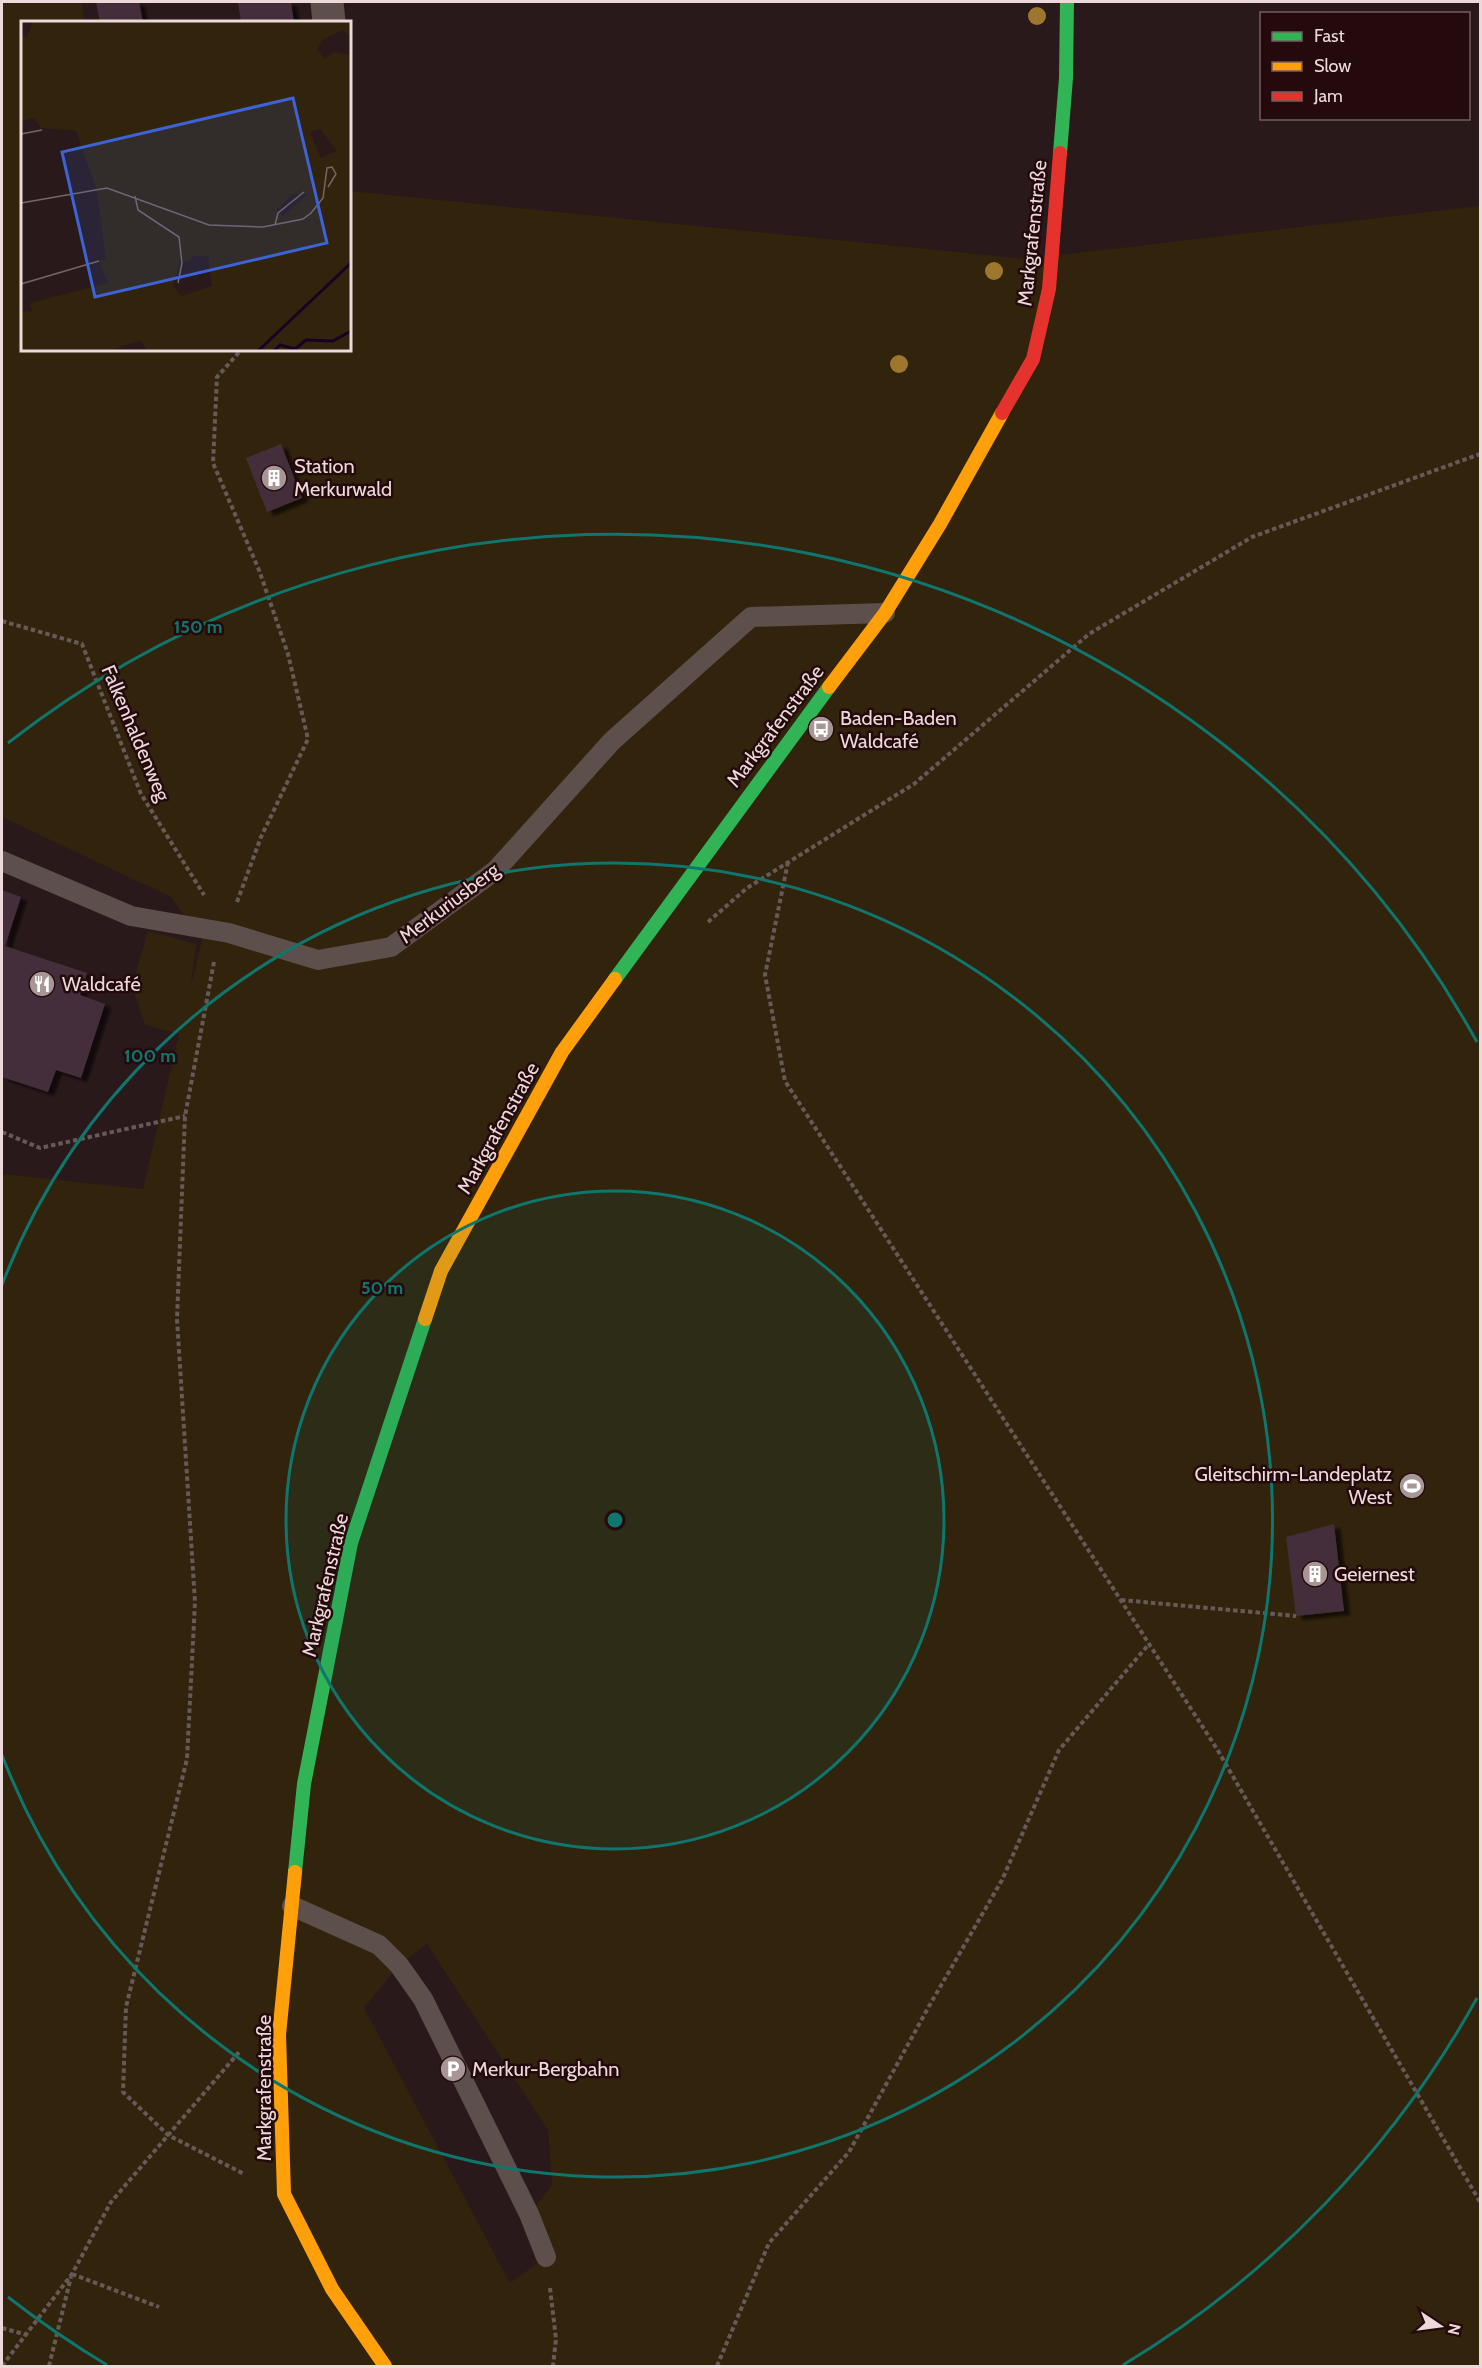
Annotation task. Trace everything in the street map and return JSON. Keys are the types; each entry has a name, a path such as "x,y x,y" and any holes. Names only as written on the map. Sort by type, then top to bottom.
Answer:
{"street":[{"path":"327,2 329,21"},
{"name":"Markgrafenstraße","path":"385,2367 332,2289 284,2194 279,2035 304,1784 351,1544 441,1271 562,1052 796,730 885,613 940,524 1033,359 1049,289 1066,78 1067,2"}],"lane":[{"name":"Merkuriusberg","path":"2,861 131,916 229,933 318,960 391,947 496,870 612,741 751,617 885,613"},
{"path":"292,1906 379,1945 405,1974 429,2010 529,2214 546,2257"}],"path":[{"path":"240,351 217,377 213,463 259,570 288,654 308,739 261,837 235,907 229,933 212,966 185,1116 177,1319 195,1602 187,1759 126,2007 123,2092 168,2135 284,2194"},
{"path":"703,927 747,888 914,784 1089,634 1252,537 1480,454"},
{"name":"Falkenhaldenweg","path":"2,621 82,644 141,794 229,933"},
{"path":"788,862 765,975 785,1081 1217,1749 1480,2202"},
{"path":"2,1132 40,1148 185,1116"},
{"path":"1120,1600 1296,1616"},
{"path":"717,2367 769,2243 849,2151 1002,1880 1059,1750 1149,1644"},
{"path":"2,2367 72,2274 111,2202 283,2004"},
{"path":"546,2257 556,2338 553,2367"},
{"path":"72,2274 159,2307"},
{"path":"49,2367 72,2274"},
{"path":"2,2328 27,2335"}],"shaded area":[{"path":"2,2 82,2 84,21 21,21 21,351 351,351 351,191 1026,259 1480,206 1480,2366 2,2366 2,1174 143,1189 179,1034 145,1025 132,986 148,931 196,944 191,985 202,940 171,897 2,817","holes":["427,1944 548,2130 552,2185 529,2214 546,2257 510,2283 364,2008 399,1965"]}],"building":[{"path":"96,2 139,2 143,21 100,21"},
{"path":"238,2 291,2 294,21 241,21"},
{"name":"Station Merkurwald","path":"281,444 302,498 267,512 246,458"},
{"name":"Waldcafé","path":"2,890 21,897 5,946 87,973 80,995 105,1004 81,1078 56,1070 48,1092 2,1077"},
{"name":"Geiernest","path":"1334,1524 1344,1611 1296,1616 1286,1537"}],"traffic: fast":[{"path":"1060,153 1066,78 1067,2"},
{"path":"615,979 829,687"},
{"path":"295,1872 304,1784 351,1543 425,1319"}],"traffic: slow":[{"path":"829,687 885,613 940,524 1002,413"},
{"path":"425,1319 441,1271 562,1052 615,979"},
{"path":"295,1872 279,2035 284,2194 332,2289 385,2366"}],"traffic: jam":[{"path":"1002,413 1033,359 1049,289 1060,153"}],"place":[{"name":"Station Merkurwald","path":"274,478"},
{"name":"Baden-Baden Waldcafé","path":"821,729"},
{"name":"Waldcafé","path":"42,984"},
{"name":"Gleitschirm-Landeplatz West","path":"1412,1486"},
{"name":"Geiernest","path":"1315,1574"},
{"name":"Merkur-Bergbahn","path":"453,2069"}]}
